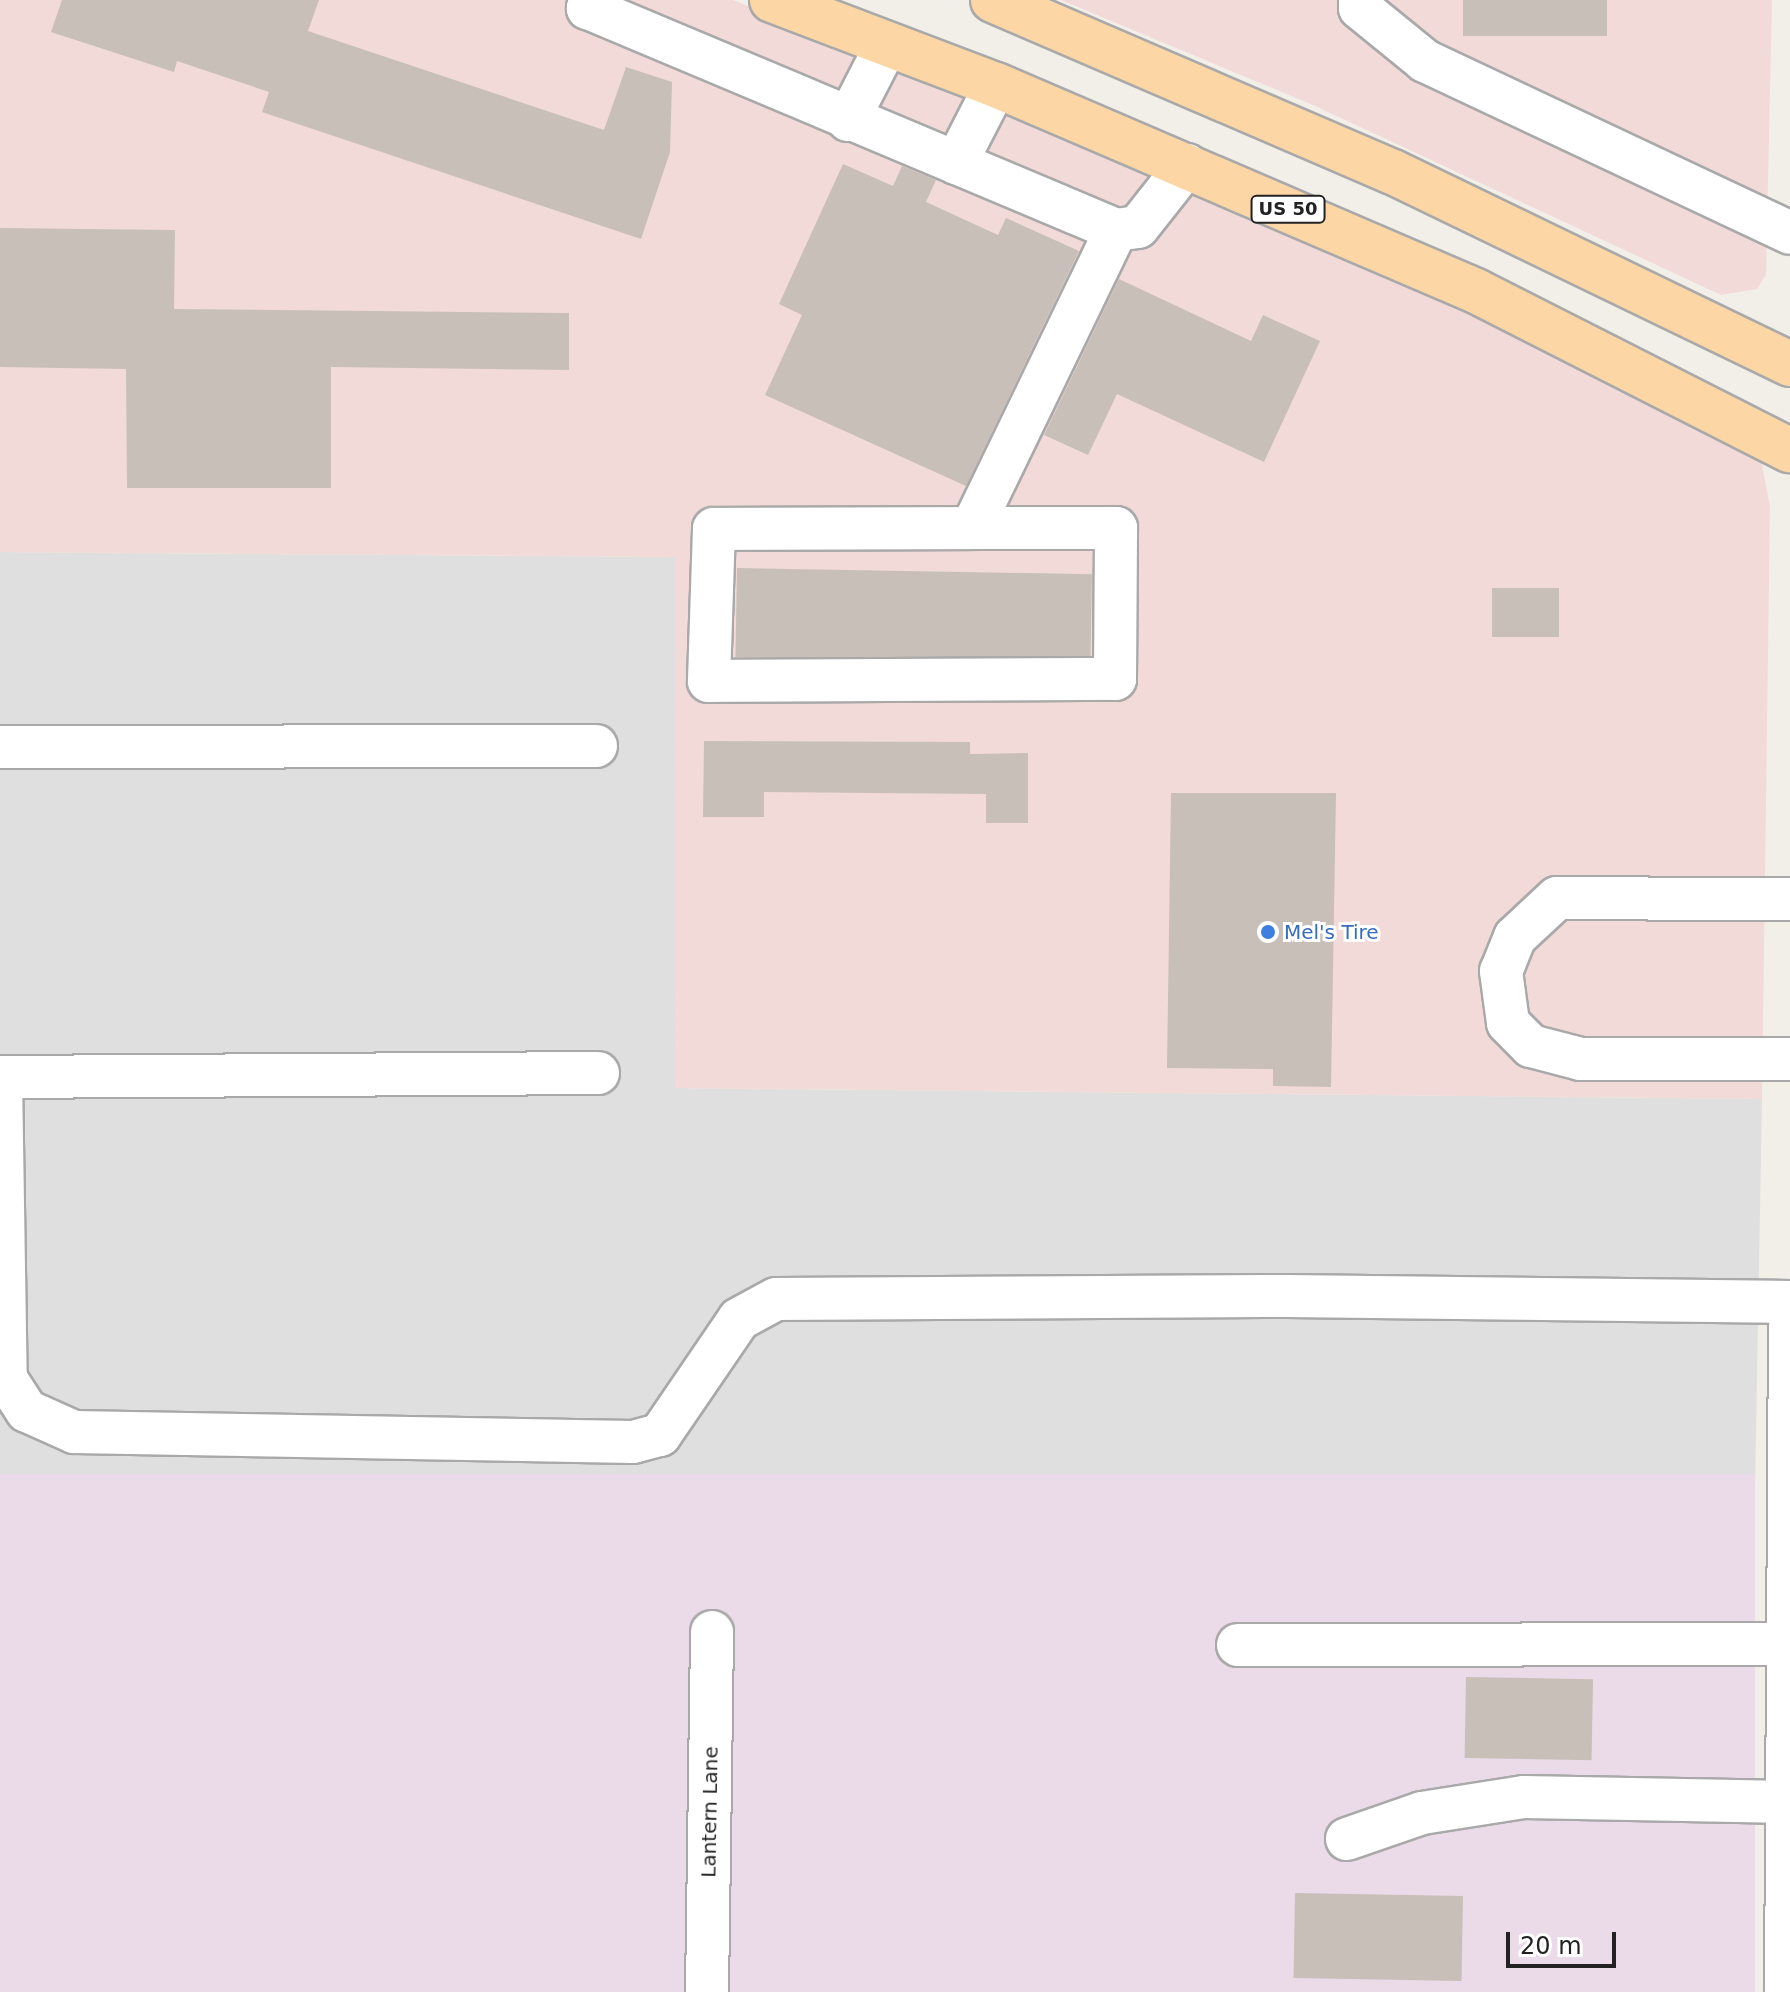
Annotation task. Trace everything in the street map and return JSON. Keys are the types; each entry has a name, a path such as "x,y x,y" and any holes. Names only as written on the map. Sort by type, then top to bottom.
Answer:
{"main road":[{"name":"US 50","path":"772,0 996,85 1476,291 1790,450"},
{"path":"993,0 1393,172 1790,364"}],"street":[{"path":"591,0 588,8 848,120 1116,230 1138,227 1187,165"},
{"path":"1360,0 1360,8 1425,61 1790,233"},
{"path":"848,120 887,44"},
{"path":"956,163 996,85"},
{"path":"972,528 1116,230"},
{"path":"972,528 1116,528 1115,679 709,681 714,529 972,528"},
{"path":"0,747 596,746"},
{"path":"1790,899 1557,898 1515,937 1501,971 1508,1023 1531,1046 1581,1059 1790,1059"},
{"path":"598,1073 0,1077 6,1379 27,1411 74,1432 633,1442 660,1435 739,1319 776,1299 1287,1296 1790,1302"},
{"path":"1786,1992 1790,1326"},
{"name":"Lantern Lane","path":"707,1992 712,1632"},
{"path":"1238,1645 1788,1644"},
{"path":"1347,1839 1422,1813 1524,1797 1789,1802"}],"shaded area":[{"path":"0,0 733,0 1456,303 1761,459 1770,507 1762,1099 676,1088 675,557 0,552"},
{"path":"1061,0 1772,0 1766,275 1757,289 1721,295 1313,105"},
{"path":"0,552 676,557 676,1088 1762,1099 1755,1489 0,1474"},
{"path":"0,1474 1755,1474 1755,1992 0,1992"}],"building":[{"path":"62,0 319,0 308,31 604,130 626,67 672,82 670,152 641,239 262,112 269,92 177,61 174,72 51,32"},
{"path":"1463,0 1607,0 1607,36 1463,36"},
{"path":"843,164 893,186 902,166 936,180 926,202 998,235 1006,218 1079,251 966,486 765,395 802,315 779,304"},
{"path":"0,228 175,230 174,309 569,313 569,370 331,367 331,488 127,488 126,369 0,367"},
{"path":"1119,279 1251,341 1263,315 1320,341 1264,462 1117,394 1088,455 1044,435"},
{"path":"737,568 1092,574 1090,663 735,657"},
{"path":"1492,588 1559,588 1559,637 1492,637"},
{"path":"704,741 970,742 970,754 1028,753 1028,823 986,823 986,794 764,792 764,817 703,817"},
{"path":"1171,793 1336,793 1331,1087 1273,1086 1273,1069 1167,1068"},
{"path":"1466,1677 1593,1679 1592,1760 1465,1758"},
{"path":"1295,1893 1463,1896 1461,1981 1294,1978"}],"place":[{"name":"Mel's Tire","path":"1268,932"}]}
